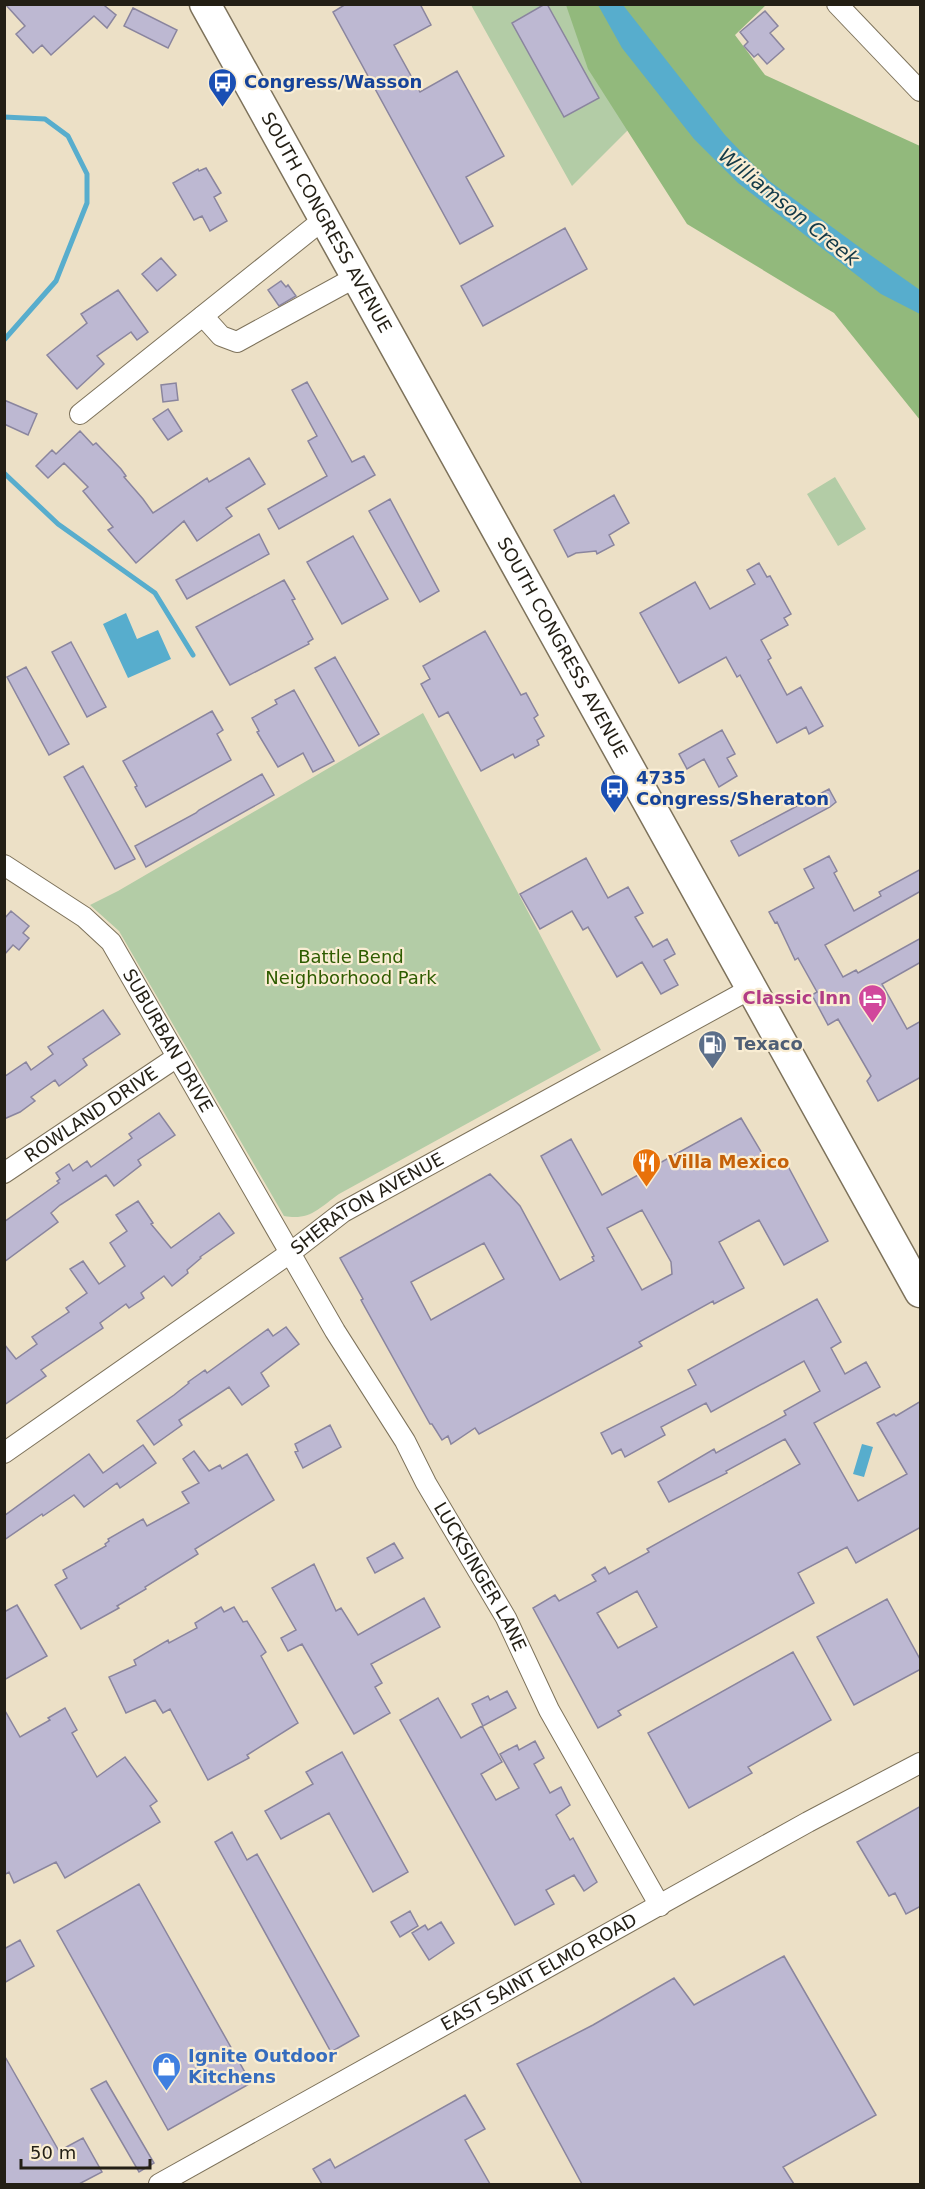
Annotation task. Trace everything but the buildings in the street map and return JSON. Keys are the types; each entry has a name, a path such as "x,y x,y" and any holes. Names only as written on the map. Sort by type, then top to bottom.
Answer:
{"main road":[{"name":"SOUTH CONGRESS AVENUE","path":"205,4 921,1292"}],"street":[{"path":"837,4 921,91"},
{"path":"80,414 324,219"},
{"path":"203,316 220,336 237,342 356,277"},
{"name":"SUBURBAN DRIVE","path":"4,866 84,917 111,942 290,1253"},
{"name":"SHERATON AVENUE","path":"4,1453 290,1253 343,1212 752,988"},
{"name":"ROWLAND DRIVE","path":"4,1173 177,1057"},
{"name":"LUCKSINGER LANE","path":"290,1253 335,1331 405,1441 426,1483 506,1618 549,1710 660,1906"},
{"name":"EAST SAINT ELMO ROAD","path":"159,2184 808,1822 921,1763"}],"green space":[{"path":"471,5 577,5 632,126 572,186"},
{"path":"566,5 766,5 735,35 765,75 920,146 920,420 834,313 687,224 588,69"},
{"path":"835,477 866,529 838,546 807,494"},
{"name":"Battle Bend Neighborhood Park","path":"423,713 601,1050 339,1194 314,1212 301,1217 284,1216 119,931 90,905 118,891"}],"water":[{"name":"Williamson Creek","path":"598,5 623,5 725,135 768,180 920,290 920,314 881,294 738,183 694,139 622,48"},
{"path":"126,613 137,639 158,630 171,659 128,678 103,624"},
{"path":"862,1444 873,1447 864,1477 853,1474"}],"waterway":[{"path":"4,117 45,119 68,136 87,174 87,203 56,281 4,340"},
{"path":"4,473 58,524 155,593 193,655"}],"place":[{"name":"Congress/Wasson","path":"223,108"},
{"name":"4735 Congress/Sheraton","path":"615,814"},
{"name":"Classic Inn","path":"872,1024"},
{"name":"Texaco","path":"713,1070"},
{"name":"Villa Mexico","path":"647,1188"},
{"name":"Ignite Outdoor Kitchens","path":"167,2092"}]}
